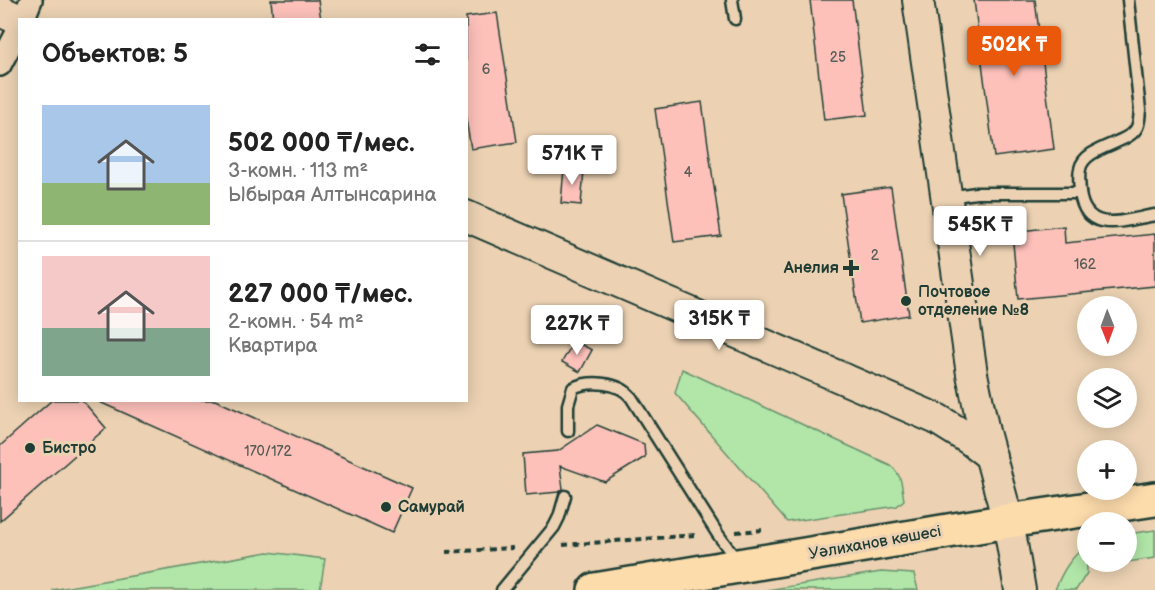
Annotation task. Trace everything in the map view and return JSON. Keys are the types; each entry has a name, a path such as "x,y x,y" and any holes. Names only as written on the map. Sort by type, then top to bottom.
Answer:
{"highway":[{"name":"Уәлиханов көшесі","path":"595,590 1008,521 1155,500"}],"street":[{"path":"22,18 32,0"},
{"path":"918,0 972,374 1008,521 1020,590"},
{"path":"0,11 18,19"},
{"path":"0,65 18,31"},
{"path":"468,217 937,419 991,456"}],"lane":[{"path":"732,0 735,19"},
{"path":"1128,0 1140,110 1139,122 1134,132 1085,159 1079,170 1080,193 1085,211 1089,217 1097,221 1108,222 1155,215"},
{"path":"947,197 976,193 1080,193"},
{"path":"568,431 568,405 573,388 590,384 622,387 631,397 717,533 741,566"},
{"path":"502,590 554,527 565,496"}],"path":[{"path":"446,552 763,530"}],"green space":[{"path":"682,369 890,465 899,477 904,500 897,506 787,522 675,393"},
{"path":"1155,530 1155,558 1137,561 1137,533"},
{"path":"268,552 325,559 320,590 52,590"},
{"path":"1077,553 1077,572 1087,573 1076,590 1055,590 1067,566"},
{"path":"881,572 914,574 918,590 767,590"}],"building":[{"path":"271,0 318,0 321,18 273,18"},
{"path":"810,0 852,0 867,115 824,120"},
{"path":"974,0 1035,0 1054,149 994,157"},
{"path":"497,13 517,142 471,149 468,131 468,18 466,17"},
{"path":"702,102 721,236 674,242 655,109"},
{"path":"564,168 584,170 581,205 561,203"},
{"path":"891,187 909,315 860,323 841,194"},
{"path":"1064,226 1065,243 1155,234 1155,286 1018,299 1012,232"},
{"path":"574,341 592,350 580,372 562,362"},
{"path":"50,402 84,402 106,428 0,521 0,446"},
{"path":"99,402 219,402 412,488 392,533"},
{"path":"597,425 644,444 645,457 605,482 560,466 563,489 559,492 526,495 523,454 558,451"}],"place":[{"name":"Анелия","path":"851,268"},
{"name":"Почтовое отделение №8","path":"906,301"},
{"name":"Бистро","path":"30,448"},
{"name":"Самурай","path":"386,507"}]}
